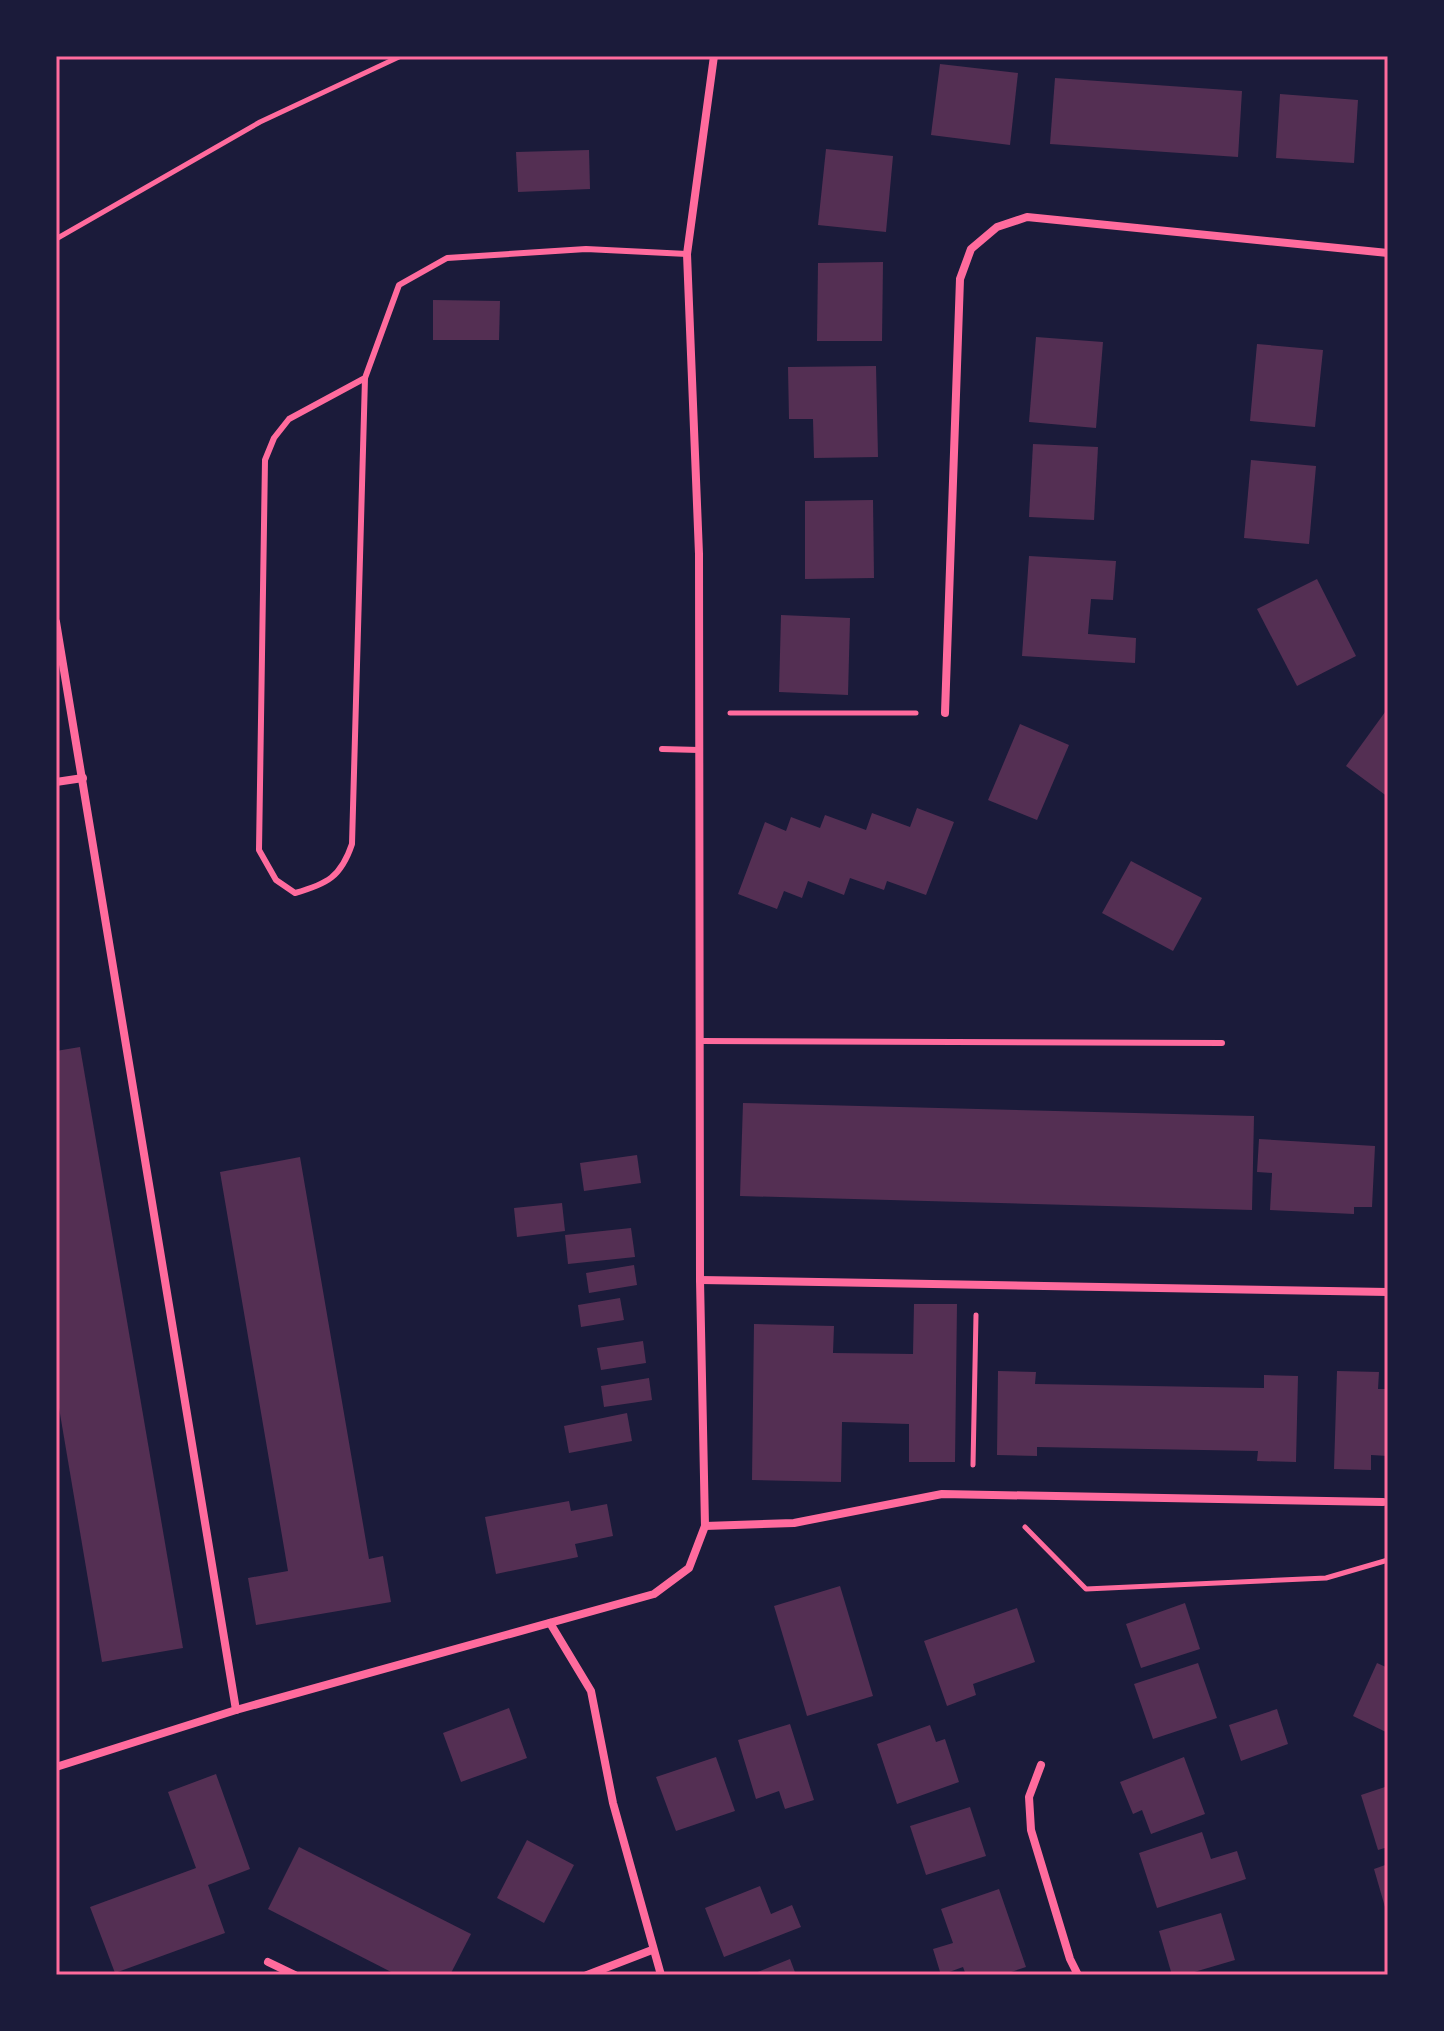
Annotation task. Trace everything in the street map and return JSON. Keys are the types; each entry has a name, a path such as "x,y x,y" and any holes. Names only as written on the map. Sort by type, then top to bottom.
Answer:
{"street":[{"path":"56,1767 236,1710 654,1594 689,1568 705,1526 700,1280 699,554 687,254 714,56"},
{"path":"945,713 960,279 971,249 997,227 1027,217 1388,253"},
{"path":"56,622 236,1710"},
{"path":"56,782 83,778"},
{"path":"700,1280 1388,1292"},
{"path":"705,1526 794,1523 942,1494 1383,1502"},
{"path":"550,1623 591,1691 613,1803 661,1975"},
{"path":"1041,1765 1029,1797 1031,1830 1070,1959 1078,1975"},
{"path":"587,1975 652,1950"},
{"path":"268,1962 295,1975"}],"lane":[{"path":"365,378 289,419 274,438 265,460 259,850 276,880 295,893 321,886 344,867 352,844 365,378 399,285 447,258 586,249 687,254"},
{"path":"662,749 699,750"},
{"path":"700,1041 1222,1043"}],"path":[{"path":"56,239 260,122 401,56"},
{"path":"738,713 945,713"},
{"path":"973,1494 977,1286"},
{"path":"993,1495 1086,1589 1326,1578 1388,1560"}],"building":[{"path":"940,64 1018,73 1010,145 931,135"},
{"path":"1055,78 1242,91 1238,157 1050,144"},
{"path":"1280,94 1358,100 1354,163 1276,158"},
{"path":"826,149 893,156 886,232 818,225"},
{"path":"589,150 590,189 518,192 516,152"},
{"path":"883,262 882,341 817,341 818,263"},
{"path":"433,300 500,301 499,340 433,340"},
{"path":"1036,337 1103,342 1096,428 1029,422"},
{"path":"1257,344 1323,350 1315,427 1250,421"},
{"path":"876,366 878,457 814,458 813,419 789,419 788,367"},
{"path":"1033,444 1098,447 1094,520 1029,517"},
{"path":"1251,460 1316,466 1309,544 1244,538"},
{"path":"873,500 874,578 805,579 805,501"},
{"path":"1029,556 1116,561 1113,600 1091,599 1088,634 1136,638 1135,663 1022,656"},
{"path":"1317,579 1356,656 1297,686 1257,609"},
{"path":"781,615 850,618 848,695 779,692"},
{"path":"1388,708 1388,797 1346,766"},
{"path":"1020,724 1069,745 1037,820 988,800"},
{"path":"917,808 954,822 926,895 887,881 884,890 850,878 844,895 808,881 802,898 784,891 777,909 738,894 765,822 786,831 791,817 820,828 825,815 866,830 872,813 910,827"},
{"path":"1131,861 1202,898 1173,951 1102,913"},
{"path":"80,1047 183,1648 102,1662 56,1390 56,1051"},
{"path":"743,1103 1254,1116 1252,1210 740,1196"},
{"path":"1259,1139 1375,1146 1372,1207 1354,1207 1354,1214 1270,1210 1272,1173 1257,1172"},
{"path":"637,1155 641,1183 584,1191 580,1163"},
{"path":"300,1157 369,1559 383,1556 391,1602 256,1625 248,1578 288,1571 220,1172"},
{"path":"562,1203 565,1231 517,1237 514,1208"},
{"path":"631,1228 635,1257 568,1264 565,1235"},
{"path":"634,1265 637,1285 589,1293 586,1273"},
{"path":"620,1298 624,1320 581,1327 578,1305"},
{"path":"914,1304 957,1304 955,1462 909,1462 909,1424 842,1422 841,1482 752,1480 754,1324 834,1326 833,1353 913,1354"},
{"path":"643,1341 646,1363 601,1370 597,1348"},
{"path":"998,1371 1036,1372 1035,1384 1264,1388 1264,1375 1298,1376 1296,1462 1257,1461 1258,1451 1037,1447 1037,1456 997,1455"},
{"path":"1337,1371 1379,1372 1378,1389 1388,1389 1388,1456 1371,1455 1371,1470 1334,1469"},
{"path":"649,1378 652,1400 604,1407 601,1386"},
{"path":"627,1413 632,1441 569,1453 564,1426"},
{"path":"569,1501 571,1511 607,1504 613,1536 575,1544 578,1557 496,1574 485,1517"},
{"path":"840,1586 873,1696 807,1716 774,1606"},
{"path":"1185,1603 1200,1649 1141,1668 1126,1624"},
{"path":"1017,1608 1035,1662 973,1684 976,1695 947,1706 924,1641"},
{"path":"1198,1663 1217,1718 1153,1739 1134,1684"},
{"path":"1377,1663 1388,1668 1388,1733 1353,1716"},
{"path":"509,1708 527,1758 461,1782 443,1733"},
{"path":"1277,1709 1288,1744 1241,1761 1229,1725"},
{"path":"790,1724 814,1800 785,1809 779,1791 756,1799 738,1740"},
{"path":"930,1725 936,1742 945,1739 959,1782 897,1804 877,1744"},
{"path":"716,1757 735,1811 676,1831 656,1777"},
{"path":"1184,1757 1205,1814 1151,1834 1142,1810 1133,1814 1120,1782"},
{"path":"216,1774 250,1869 208,1885 225,1933 115,1973 90,1907 196,1868 168,1792"},
{"path":"1388,1786 1388,1847 1378,1850 1361,1795"},
{"path":"970,1807 986,1856 926,1875 910,1826"},
{"path":"1202,1832 1211,1859 1237,1851 1246,1879 1157,1908 1139,1853"},
{"path":"527,1840 574,1865 544,1923 497,1898"},
{"path":"299,1847 471,1934 450,1975 397,1975 268,1909"},
{"path":"1388,1864 1388,1914 1387,1914 1374,1869"},
{"path":"760,1886 771,1914 792,1905 801,1927 724,1957 705,1908"},
{"path":"999,1889 1026,1967 1002,1975 966,1975 963,1967 941,1975 933,1949 953,1943 941,1909"},
{"path":"1221,1913 1235,1960 1184,1975 1172,1975 1159,1931"},
{"path":"790,1959 796,1975 750,1975"}]}
